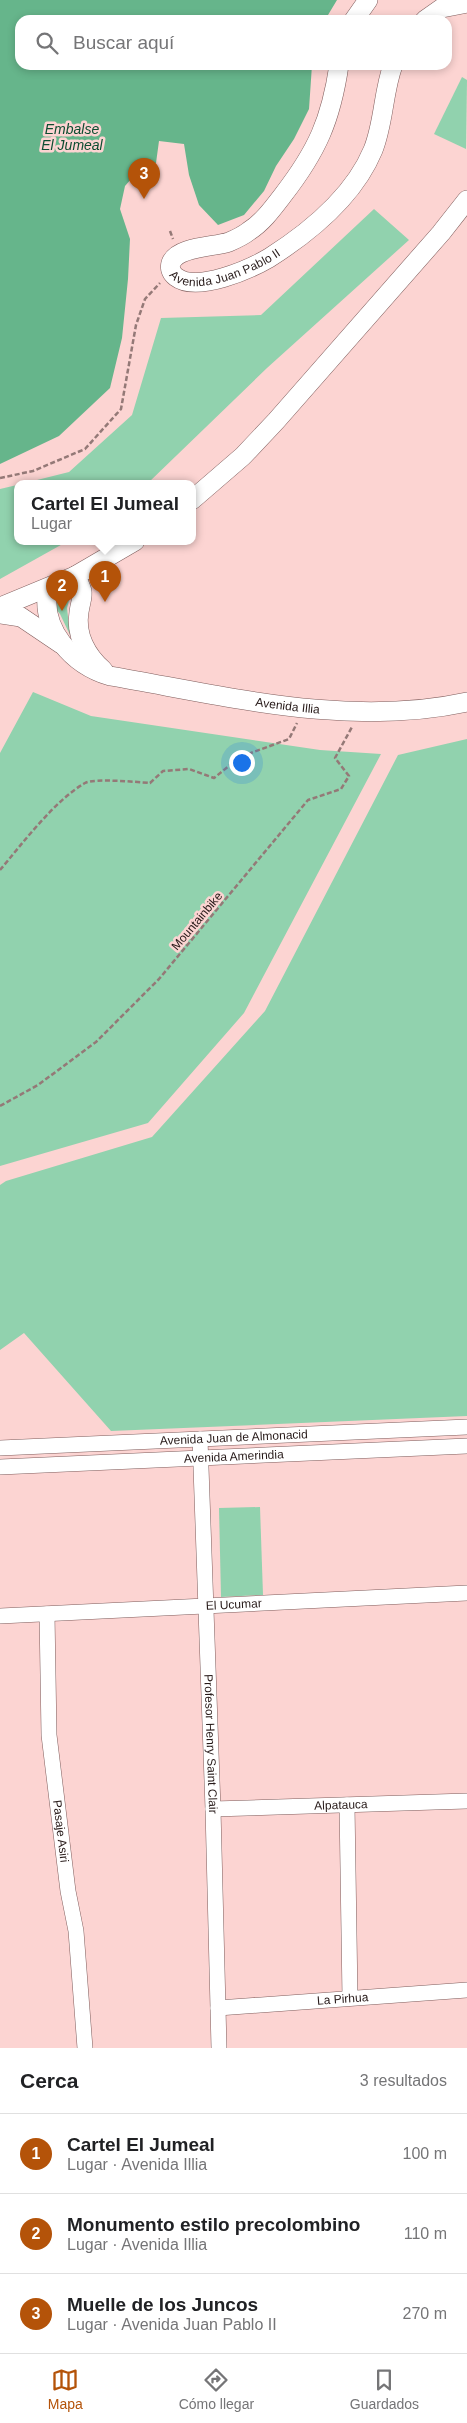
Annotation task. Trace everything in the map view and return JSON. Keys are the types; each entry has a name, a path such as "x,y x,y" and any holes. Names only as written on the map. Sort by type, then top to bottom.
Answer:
{"main road":[{"path":"358,15 368,0"},
{"path":"433,15 442,8 467,3"},
{"name":"Avenida Juan Pablo II","path":"338,70 334,96 324,130 312,155 270,212 249,231 229,242 192,249 177,255 171,264 171,271 181,280 212,280 234,275 266,260 299,239 328,212 360,172 373,150 391,70"},
{"path":"196,497 243,456 276,421 441,233 467,200"},
{"path":"0,607 75,576 128,545"},
{"path":"75,576 82,587 84,599 79,612 78,626 82,642 94,662 110,676"},
{"name":"Avenida Illia","path":"48,588 46,602 50,620 63,646"},
{"name":"Avenida Illia","path":"0,614 20,617 63,646 79,662 92,671 110,676 304,708 360,713 407,712 467,702"}],"street":[{"name":"Avenida Juan de Almonacid","path":"0,1448 467,1428"},
{"name":"Profesor Henry Saint Clair","path":"200,1439 219,2048"},
{"name":"Avenida Amerindia","path":"0,1467 467,1446"},
{"name":"El Ucumar","path":"0,1616 467,1593"},
{"name":"Pasaje Asiri","path":"47,1614 49,1735 68,1891 76,1931 85,2048"},
{"name":"Alpatauca","path":"213,1809 467,1802"},
{"path":"347,1805 350,1998"},
{"name":"La Pirhua","path":"218,2008 467,1990"}],"path":[{"path":"0,478 33,471 85,449 121,409 136,325 145,299 171,271"},
{"path":"0,870 56,807 86,782 123,780 150,783 163,771 189,769 214,778 240,757 289,739 304,708"},
{"name":"Mountainbike","path":"0,1106 38,1085 96,1042 159,979 308,800 341,789 349,776 334,758 352,726"}],"shaded area":[{"path":"462,77 467,80 466,149 434,134"},
{"path":"374,209 409,240 267,368 151,480 37,480 69,472 132,415 161,318 261,315"},
{"path":"14,486 14,545 61,545 0,579 0,489"},
{"path":"70,597 67,608 70,635 60,614 52,605"},
{"path":"33,692 91,716 320,750 381,754 244,1013 148,1123 0,1166 0,753"},
{"path":"467,739 467,1416 111,1431 24,1333 0,1350 0,1185 6,1181 152,1137 265,1011 398,755"},
{"path":"260,1507 263,1595 221,1597 219,1508"}],"water":[{"name":"Embalse El Jumeal","path":"0,0 337,0 328,15 15,15 15,70 312,70 309,109 294,139 276,166 264,191 244,215 218,225 199,205 189,175 184,144 159,141 156,163 139,170 125,186 120,209 130,239 128,279 122,338 110,388 59,436 0,464"}],"place":[{"name":"Muelle de los Juncos","path":"144,199"},
{"name":"Cartel El Jumeal","path":"105,602"},
{"name":"Monumento estilo precolombino","path":"62,611"}]}
